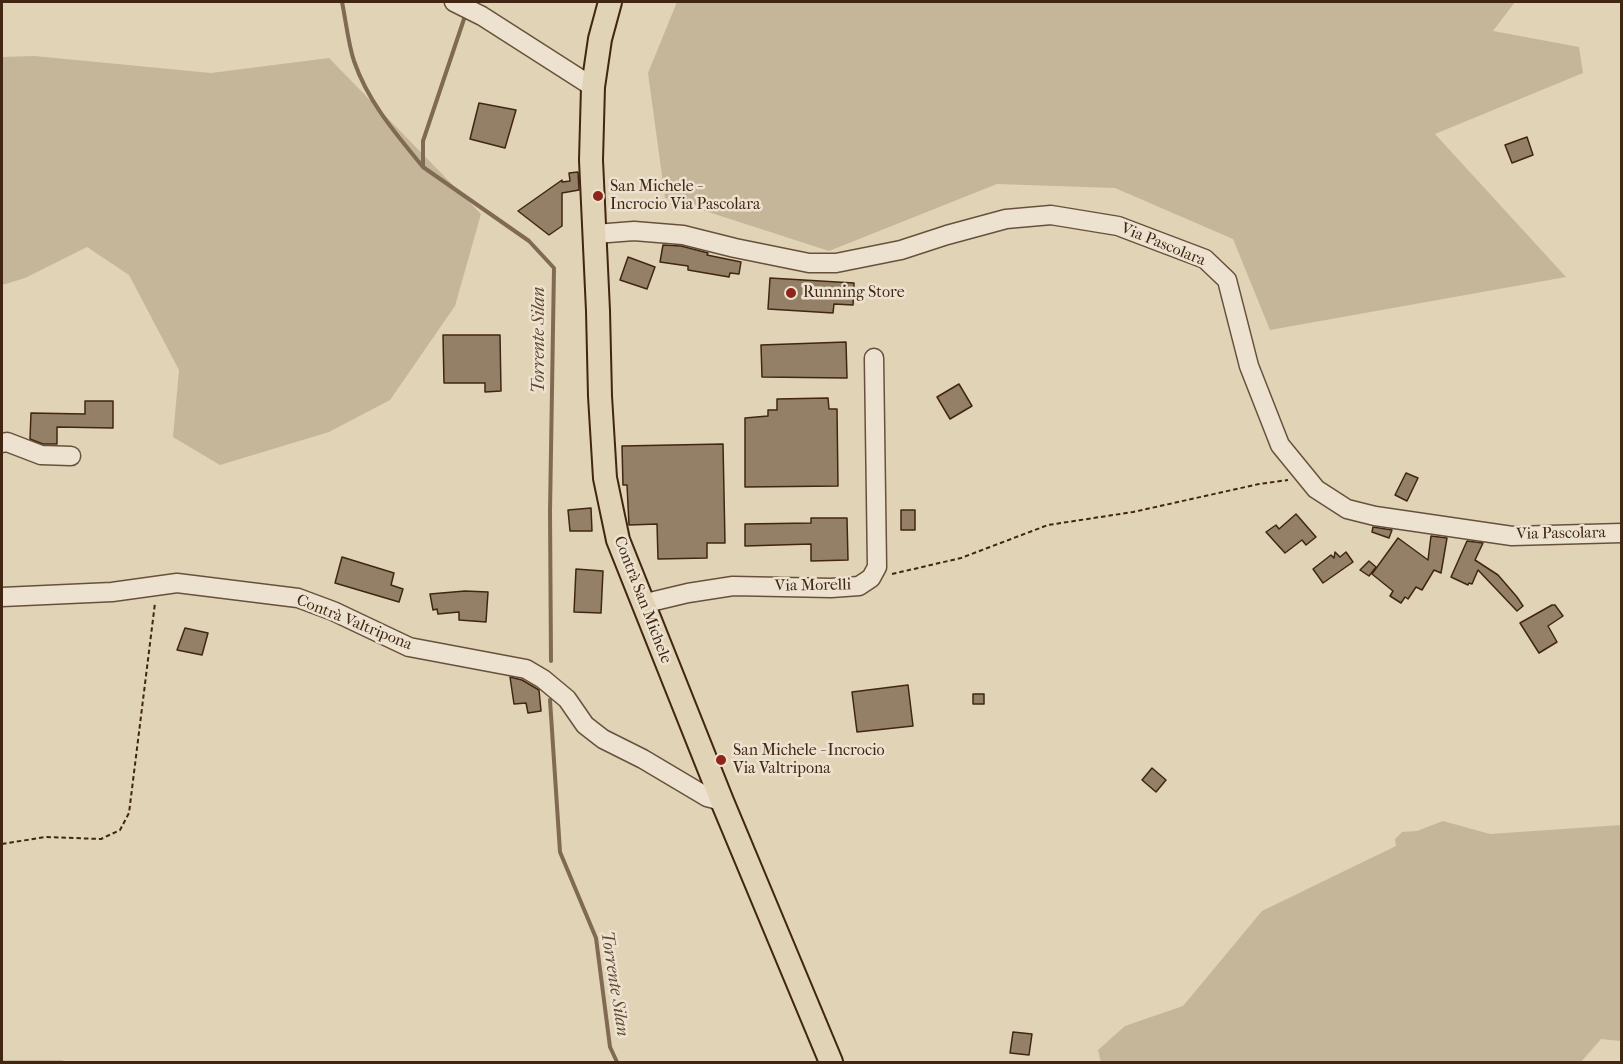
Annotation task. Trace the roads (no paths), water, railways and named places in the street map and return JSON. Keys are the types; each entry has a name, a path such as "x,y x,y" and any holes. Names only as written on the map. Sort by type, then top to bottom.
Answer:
{"main road":[{"name":"Contrà San Michele","path":"610,2 600,39 593,87 591,160 605,478 618,540 642,604 831,1062"}],"street":[{"path":"454,2 482,16 593,87"},
{"name":"Via Pascolara","path":"595,234 634,231 683,235 809,263 836,263 901,250 1006,219 1051,215 1118,226 1205,260 1227,280 1249,366 1280,445 1316,489 1347,509 1375,516 1512,536 1622,533"},
{"name":"Via Morelli","path":"642,604 688,593 733,586 831,588 859,586 871,578 878,567 874,358"},
{"path":"2,443 6,442 41,455 71,456"},
{"name":"Contrà Valtripona","path":"2,597 112,592 177,583 298,598 333,611 409,647 526,669 543,679 567,699 585,725 603,739 643,759 707,797 722,801"}],"waterway":[{"path":"342,2 350,47 360,76 375,104 423,167"},
{"name":"Torrente Silan","path":"464,19 423,141 423,167 529,241 554,268 550,511 551,661"},
{"name":"Torrente Silan","path":"550,700 560,852 596,938 610,1047 617,1062"}],"place":[{"name":"San Michele - Incrocio Via Pascolara","path":"598,196"},
{"name":"Running Store","path":"791,293"},
{"name":"San Michele - Incrocio Via Valtripona","path":"721,760"}]}
